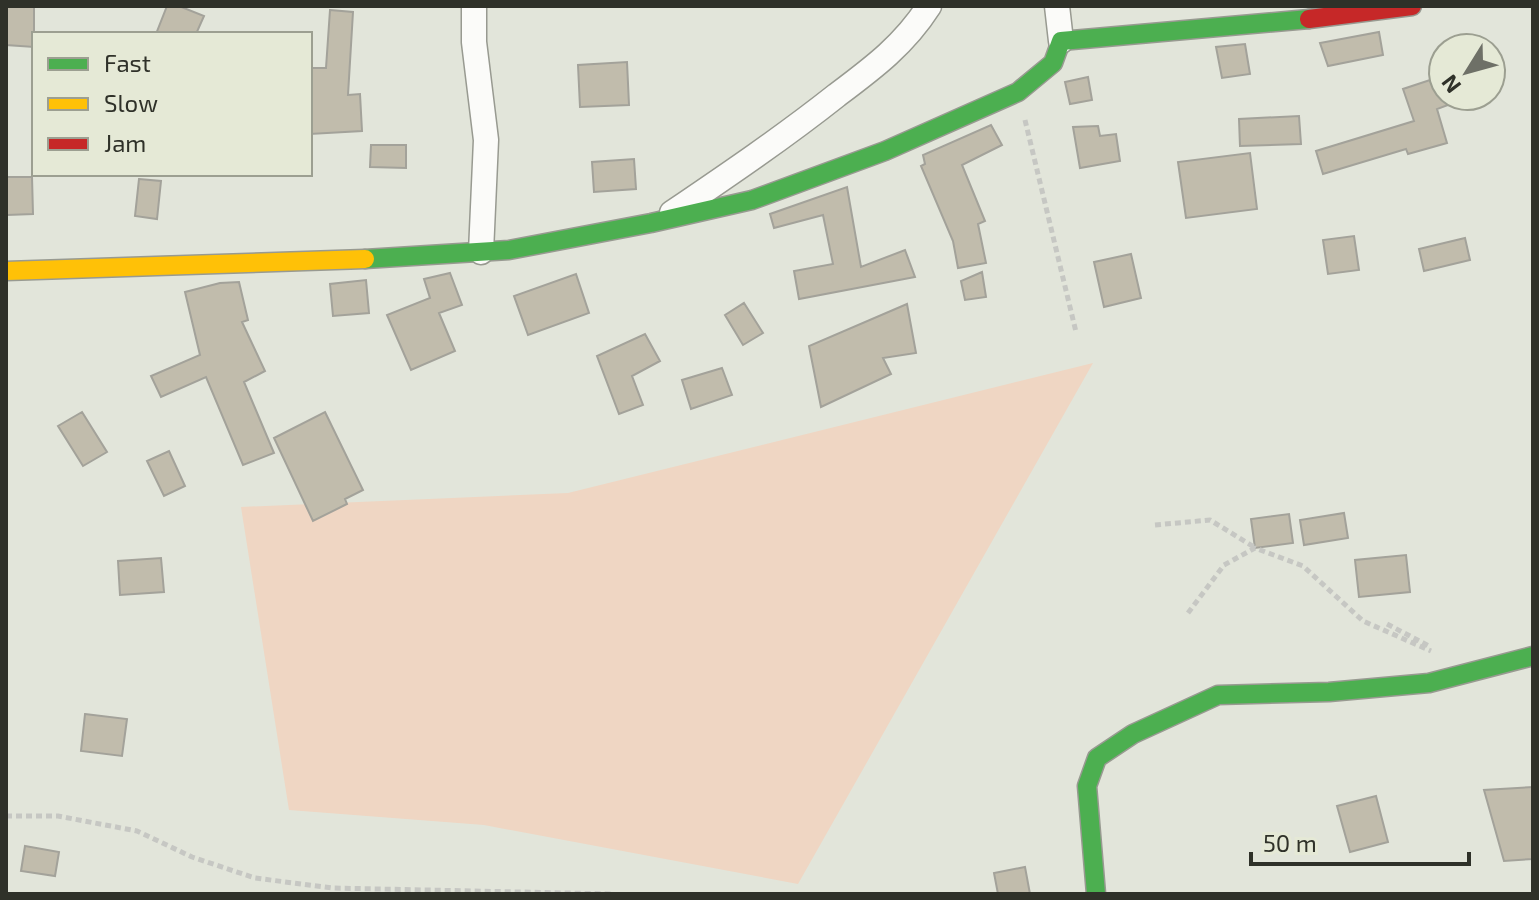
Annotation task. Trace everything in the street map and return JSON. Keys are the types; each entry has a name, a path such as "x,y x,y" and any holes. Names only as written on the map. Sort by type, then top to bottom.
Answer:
{"street":[{"path":"474,6 474,42 486,140 481,252"},
{"path":"660,221 784,137 870,70 900,45 929,6"},
{"path":"6,271 375,259 509,250 752,200 885,151 1018,92 1053,63 1061,41 1057,6"},
{"path":"1061,41 1310,19 1412,6"},
{"path":"1096,894 1087,786 1097,758 1133,734 1218,695 1329,692 1429,683 1533,656"}],"path":[{"path":"1018,92 1076,332"},
{"path":"1155,525 1210,520 1255,548 1303,566 1363,621 1436,651 1387,624"},
{"path":"1188,613 1224,565 1255,548"},
{"path":"6,816 58,816 137,831 192,857 255,878 332,888 613,894"}],"shaded area":[{"path":"1093,363 798,884 484,825 289,810 241,507 568,493"}],"building":[{"path":"6,6 34,6 32,47 6,45"},
{"path":"167,6 179,6 204,16 197,32 157,32"},
{"path":"330,10 353,12 348,95 360,94 362,131 312,134 312,68 326,68"},
{"path":"1379,32 1383,55 1328,66 1320,43"},
{"path":"1245,44 1250,74 1222,78 1216,47"},
{"path":"627,62 629,105 580,107 578,65"},
{"path":"1088,77 1092,100 1070,104 1065,82"},
{"path":"1427,81 1427,112 1438,112 1447,143 1408,154 1406,149 1323,174 1316,151 1414,121 1403,89"},
{"path":"1299,116 1301,144 1240,146 1239,119"},
{"path":"991,125 1002,145 962,165 985,221 978,224 986,263 958,268 953,241 921,166 925,164 923,155"},
{"path":"1098,126 1100,136 1116,134 1120,161 1080,168 1073,127"},
{"path":"371,145 406,145 406,168 370,167"},
{"path":"1250,153 1257,209 1186,218 1178,162"},
{"path":"634,159 636,189 594,192 592,162"},
{"path":"6,177 32,177 33,214 7,215"},
{"path":"139,179 161,181 157,219 135,216"},
{"path":"847,187 861,267 905,250 915,277 799,299 794,271 833,264 823,215 774,228 770,214"},
{"path":"1354,236 1359,270 1328,274 1323,240"},
{"path":"1465,238 1470,260 1424,271 1419,249"},
{"path":"1131,254 1141,298 1104,307 1094,262"},
{"path":"982,272 986,297 965,300 961,281"},
{"path":"450,273 462,305 439,313 455,351 411,370 387,315 430,298 424,279"},
{"path":"576,274 589,313 528,335 514,296"},
{"path":"366,280 369,313 333,316 330,284"},
{"path":"239,282 248,320 242,322 265,371 244,382 274,453 243,465 206,377 161,397 151,376 200,355 185,292 220,283"},
{"path":"744,303 763,333 743,345 725,315"},
{"path":"907,304 916,353 883,358 891,374 821,407 809,346"},
{"path":"645,334 660,361 632,376 643,405 619,414 597,356"},
{"path":"722,368 732,395 691,409 682,380"},
{"path":"82,412 107,452 83,466 58,426"},
{"path":"325,412 363,490 345,499 347,504 313,521 274,438"},
{"path":"169,451 185,486 164,496 147,461"},
{"path":"1344,513 1348,538 1304,545 1300,520"},
{"path":"1289,514 1293,543 1255,548 1251,519"},
{"path":"1406,555 1410,592 1359,597 1355,560"},
{"path":"161,558 164,592 120,595 118,561"},
{"path":"85,714 127,719 122,756 81,751"},
{"path":"1533,787 1533,859 1504,861 1484,790"},
{"path":"1376,796 1388,842 1350,852 1337,806"},
{"path":"25,846 59,852 55,876 21,871"},
{"path":"1025,867 1030,894 998,894 994,873"}],"traffic: fast":[{"path":"365,259 509,250 752,200 885,151 1018,92 1053,63 1061,41 1309,19"},
{"path":"1096,894 1087,786 1097,758 1133,734 1218,695 1329,692 1429,683 1533,656"}],"traffic: slow":[{"path":"6,271 365,259"}],"traffic: jam":[{"path":"1309,19 1412,6"}]}
